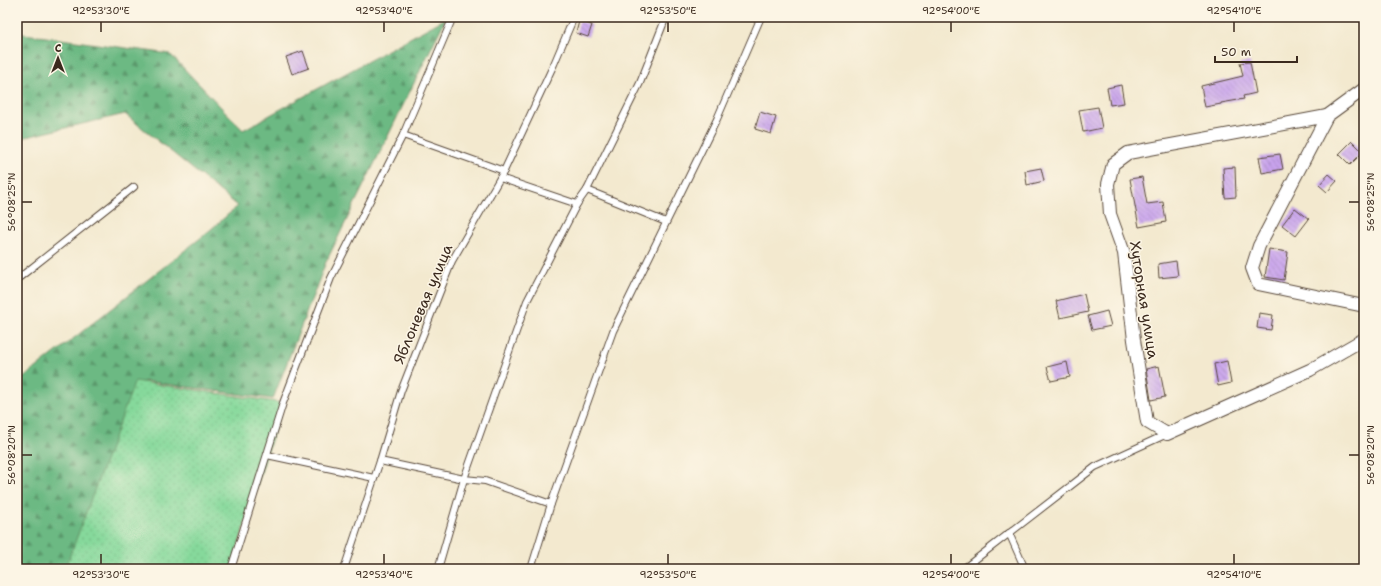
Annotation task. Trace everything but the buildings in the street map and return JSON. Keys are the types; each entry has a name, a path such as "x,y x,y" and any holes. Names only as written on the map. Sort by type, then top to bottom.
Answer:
{"street":[{"path":"1364,89 1327,116 1259,246 1252,268 1258,284 1364,306"},
{"name":"Хуторная улица","path":"1167,434 1147,422 1134,340 1124,253 1110,214 1108,184 1113,164 1128,153 1327,116"},
{"path":"1167,434 1310,370 1364,339"}],"lane":[{"path":"231,569 283,403 331,278 403,134 453,17"},
{"name":"Яблоневая улица","path":"344,569 380,461 401,391 452,260 504,171 554,64 574,17"},
{"path":"438,569 464,479 527,302 577,204 587,190 640,83 666,17"},
{"path":"531,569 551,504 613,331 717,119 761,17"},
{"path":"403,134 504,171"},
{"path":"500,178 577,204"},
{"path":"17,276 20,277 134,187"},
{"path":"587,190 666,222"},
{"path":"963,569 1094,467 1167,434"},
{"path":"267,455 374,478"},
{"path":"380,461 464,479 485,481 551,504"},
{"path":"1009,533 1025,569"}],"green space":[{"path":"446,18 326,262 273,399 144,381 101,508 151,569 17,569 17,383 203,236 238,206 125,114 22,138 17,137 17,33 170,54 243,130"},
{"path":"135,381 283,403 231,569 65,569"}]}
